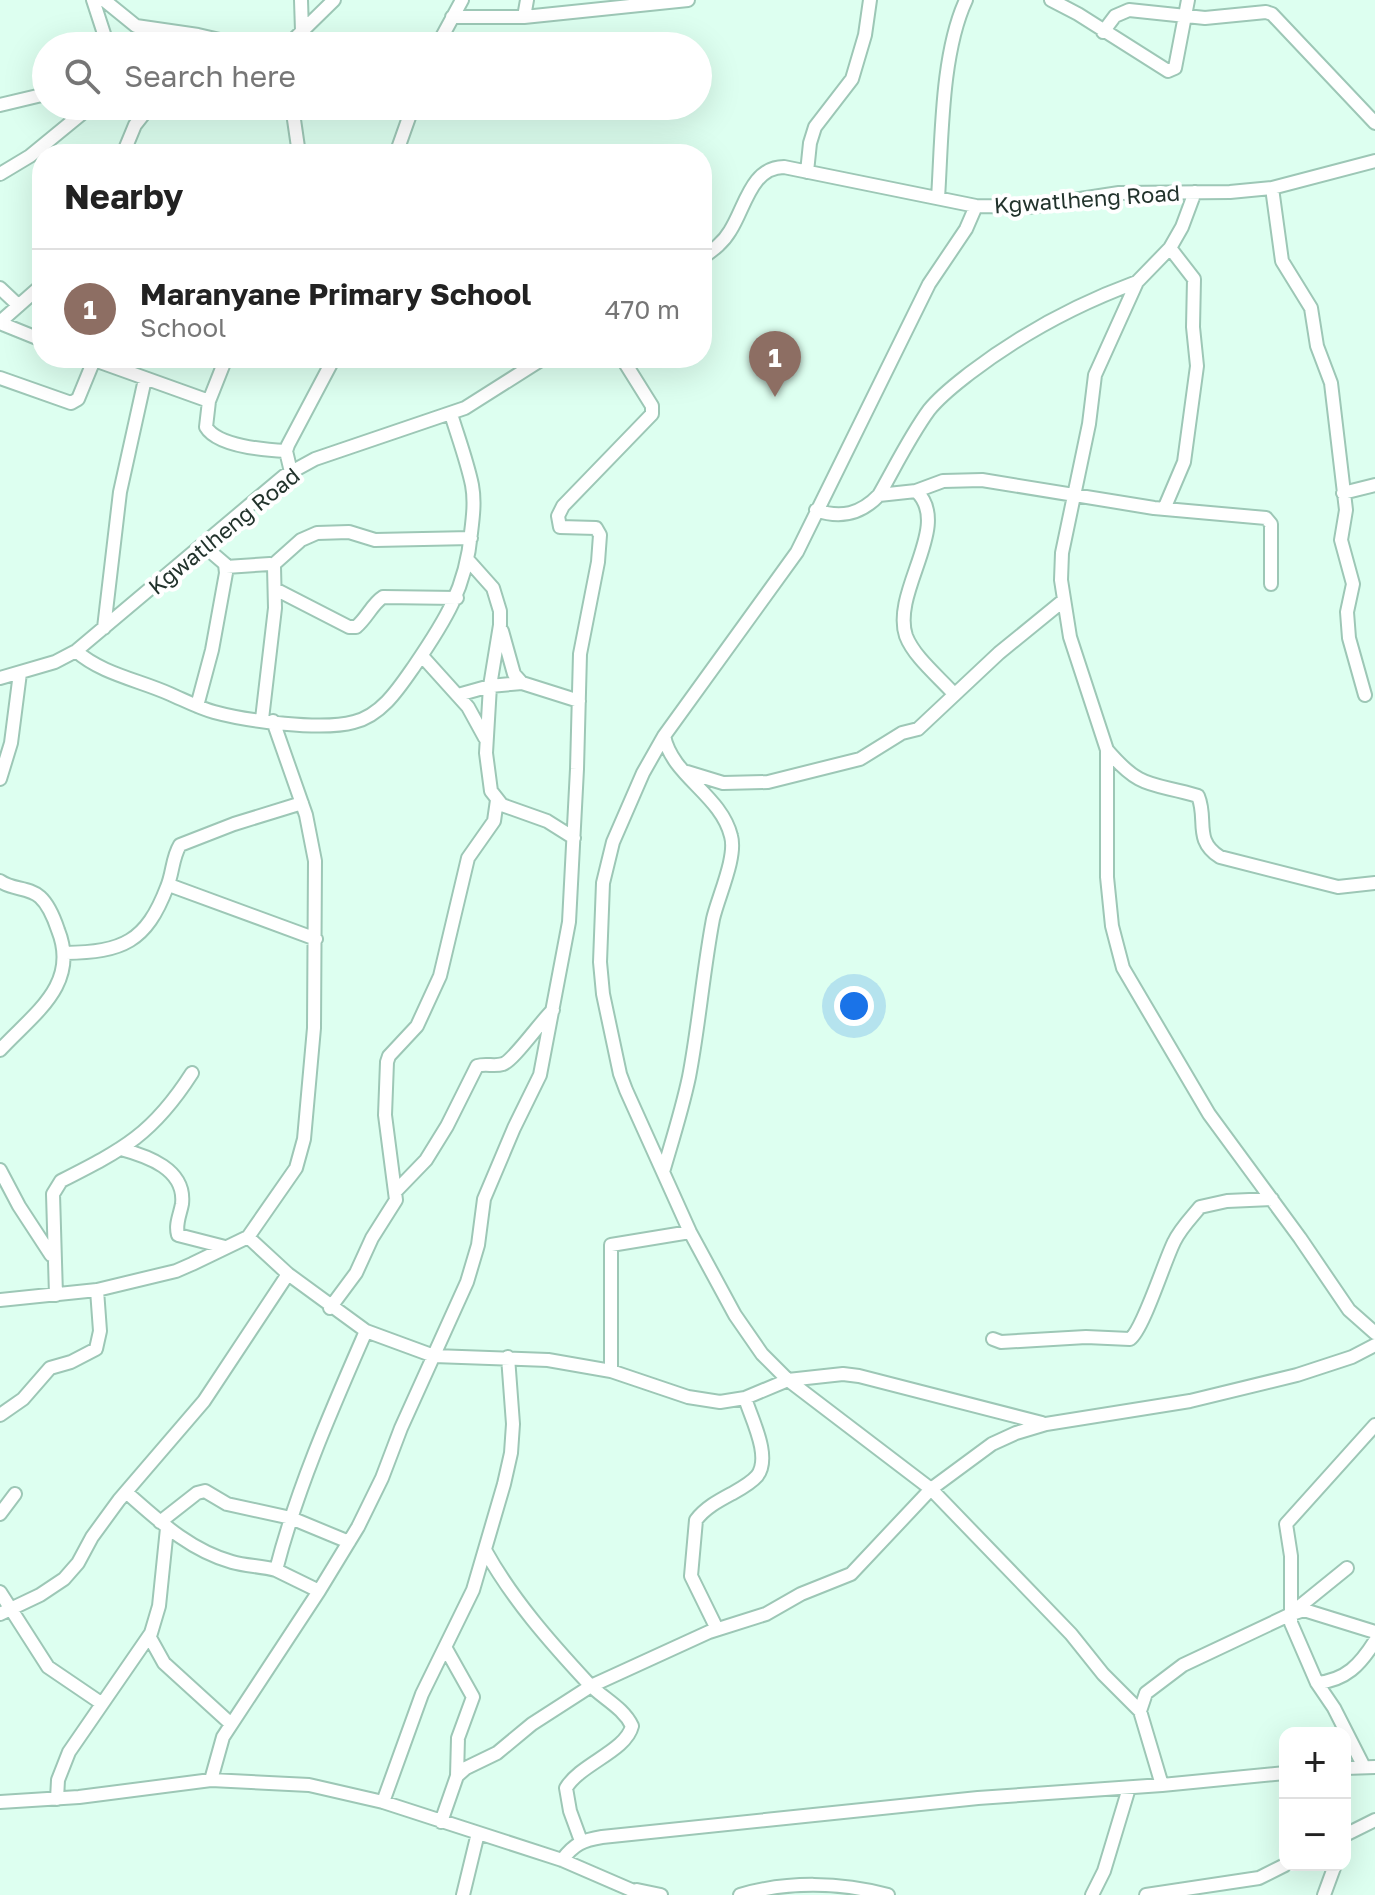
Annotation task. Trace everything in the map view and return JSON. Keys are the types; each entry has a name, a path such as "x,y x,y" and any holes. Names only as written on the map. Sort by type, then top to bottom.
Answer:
{"street":[{"path":"93,0 103,32"},
{"path":"104,0 136,26 177,32"},
{"path":"301,0 302,31"},
{"path":"302,31 334,0"},
{"path":"444,32 462,0"},
{"path":"524,17 527,0"},
{"path":"452,17 524,17 688,0"},
{"path":"807,172 815,127 852,79 865,35 870,0"},
{"path":"938,198 950,59 956,26 966,0"},
{"path":"1051,0 1156,65 1172,71 1187,16 1188,0"},
{"path":"1103,32 1115,16 1129,10 1205,18 1259,12 1272,14 1375,123"},
{"path":"0,105 32,97"},
{"path":"45,144 74,120"},
{"path":"127,144 139,120"},
{"path":"294,120 298,144"},
{"path":"400,144 408,120"},
{"path":"0,174 32,154"},
{"name":"Kgwatlheng Road","path":"712,249 728,235 762,174 778,167 976,206 1028,207 1119,193 1272,188 1375,161"},
{"path":"1272,188 1282,261 1311,308 1317,346 1331,383 1346,516 1341,540 1353,584 1347,612 1349,638 1365,695"},
{"path":"1195,192 1170,248 1137,282 1095,375 1089,424 1061,567 1070,637 1107,750 1107,877 1112,926 1123,968 1209,1114 1349,1310 1375,1333"},
{"path":"976,206 962,236 946,255 929,284 791,561 664,736 643,773 606,864 600,921 603,994 620,1074 663,1172 690,1232 735,1315 762,1354 788,1380 931,1489 1140,1711 1162,1785"},
{"path":"1164,509 1184,462 1197,366 1193,327 1194,279 1170,248"},
{"path":"816,510 842,516 861,510 879,495 924,418 943,394 983,363 1038,328 1081,304 1137,282"},
{"path":"0,288 18,305"},
{"path":"32,293 0,323 32,336"},
{"path":"0,378 71,403 78,399 89,368"},
{"path":"116,368 209,401"},
{"path":"222,368 209,401 206,427 212,435 258,449 286,451"},
{"path":"291,472 286,451 329,368"},
{"name":"Kgwatlheng Road","path":"0,678 55,662 76,651 291,472 315,459 451,414 477,402 528,368"},
{"path":"211,1780 223,1737 319,1591 382,1478 467,1282 478,1245 484,1199 540,1075 569,922 580,654 598,562 599,530 560,527 558,516 563,506 653,411 628,368"},
{"path":"104,628 120,492 145,379"},
{"path":"76,651 95,665 214,712 333,725 353,723 368,717 402,684 422,656 457,598 468,560 474,504 472,485 451,414"},
{"path":"879,495 916,491 943,481 982,480 1074,497 1266,518 1271,524 1271,584"},
{"path":"1343,493 1375,485"},
{"path":"916,491 930,520 906,597 906,635 954,694"},
{"path":"204,546 226,567 273,565 301,540 317,533 349,532 375,540 471,538"},
{"path":"468,560 487,579 497,596 500,625 514,674 522,683"},
{"path":"0,1300 97,1290 176,1271 248,1237 289,1181 301,1152 314,1028 315,861 302,803 267,720 275,589 273,565"},
{"path":"197,706 212,650 226,567"},
{"path":"275,589 349,627 356,627 364,621 383,597 457,598"},
{"path":"684,770 707,780 745,783 786,778 860,759 902,733 918,729 1064,600"},
{"path":"500,625 490,686 487,740 489,785 497,800 507,807 547,821 574,838"},
{"path":"422,656 458,695 487,740"},
{"path":"0,779 11,743 20,673"},
{"path":"458,695 490,686 522,683 579,701"},
{"path":"663,1172 689,1077 704,965 733,841 717,808 667,752 664,736"},
{"path":"1107,750 1124,769 1147,784 1198,796 1204,842 1220,857 1338,887 1375,883"},
{"path":"330,1308 356,1273 372,1238 393,1207 396,1191 385,1115 387,1062 417,1026 440,976 468,858 494,821 497,800"},
{"path":"65,953 90,952 135,939 142,933 169,885 180,845 302,803"},
{"path":"0,881 42,898 51,912 65,953 63,970 44,1006 0,1050"},
{"path":"169,885 259,921 316,939"},
{"path":"396,1191 426,1160 477,1066 505,1064 553,1010"},
{"path":"56,1295 53,1194 56,1187 61,1181 121,1149 160,1119 192,1073"},
{"path":"121,1149 148,1156 168,1169 183,1201 176,1225 178,1235 225,1247"},
{"path":"0,1170 6,1196 53,1257"},
{"path":"993,1339 1001,1342 1086,1337 1130,1339 1139,1329 1174,1242 1200,1207 1227,1201 1272,1199"},
{"path":"611,1371 611,1245 690,1232"},
{"path":"248,1237 330,1308 366,1331 434,1356 548,1360 611,1371 688,1397 720,1402 745,1398 788,1380 843,1374 1046,1424"},
{"path":"6,1611 40,1595 64,1579 78,1563 92,1537 126,1492 204,1401 288,1274"},
{"path":"0,1415 23,1399 50,1368 71,1362 96,1349 100,1331 97,1290"},
{"path":"276,1570 291,1518 333,1405 366,1331"},
{"path":"457,1776 497,1753 532,1724 591,1686 717,1629 766,1614 801,1594 851,1574 931,1489 992,1444 1046,1424 1202,1398 1297,1375 1352,1357 1375,1345"},
{"path":"383,1802 413,1715 473,1590 485,1550 511,1453 513,1424 508,1357"},
{"path":"717,1629 691,1576 696,1520 710,1505 748,1484 759,1474 762,1459 760,1446 745,1398"},
{"path":"1370,1767 1317,1683 1302,1653 1289,1615 1292,1575 1286,1524 1375,1425"},
{"path":"57,1799 58,1780 69,1752 149,1636 159,1606 164,1525 201,1491 227,1504 291,1518 349,1542"},
{"path":"126,1492 192,1546 231,1562 276,1570 319,1591"},
{"path":"0,1514 15,1494"},
{"path":"485,1550 532,1618 591,1686 626,1714 632,1726 629,1737 566,1788 570,1811 581,1841"},
{"path":"1289,1615 1347,1568"},
{"path":"0,1592 6,1611 48,1667 101,1703"},
{"path":"1140,1711 1146,1693 1183,1665 1289,1615 1304,1610 1375,1632"},
{"path":"149,1636 164,1663 231,1724"},
{"path":"1317,1683 1346,1676 1375,1641"},
{"path":"441,1822 457,1776 460,1729 473,1697 445,1647"},
{"path":"562,1860 581,1841 978,1798 1279,1774"},
{"path":"0,1802 57,1799 211,1780 309,1785 383,1802 562,1860 643,1895"},
{"path":"1092,1895 1108,1859 1129,1788"},
{"path":"1351,1835 1375,1817"},
{"path":"463,1895 478,1833"},
{"path":"1146,1895 1259,1878 1279,1868"},
{"path":"1324,1895 1333,1871"},
{"path":"740,1895 764,1889 828,1886 862,1888 888,1895"},
{"path":"626,1888 661,1895"}],"place":[{"name":"Maranyane Primary School","path":"775,397"}]}
